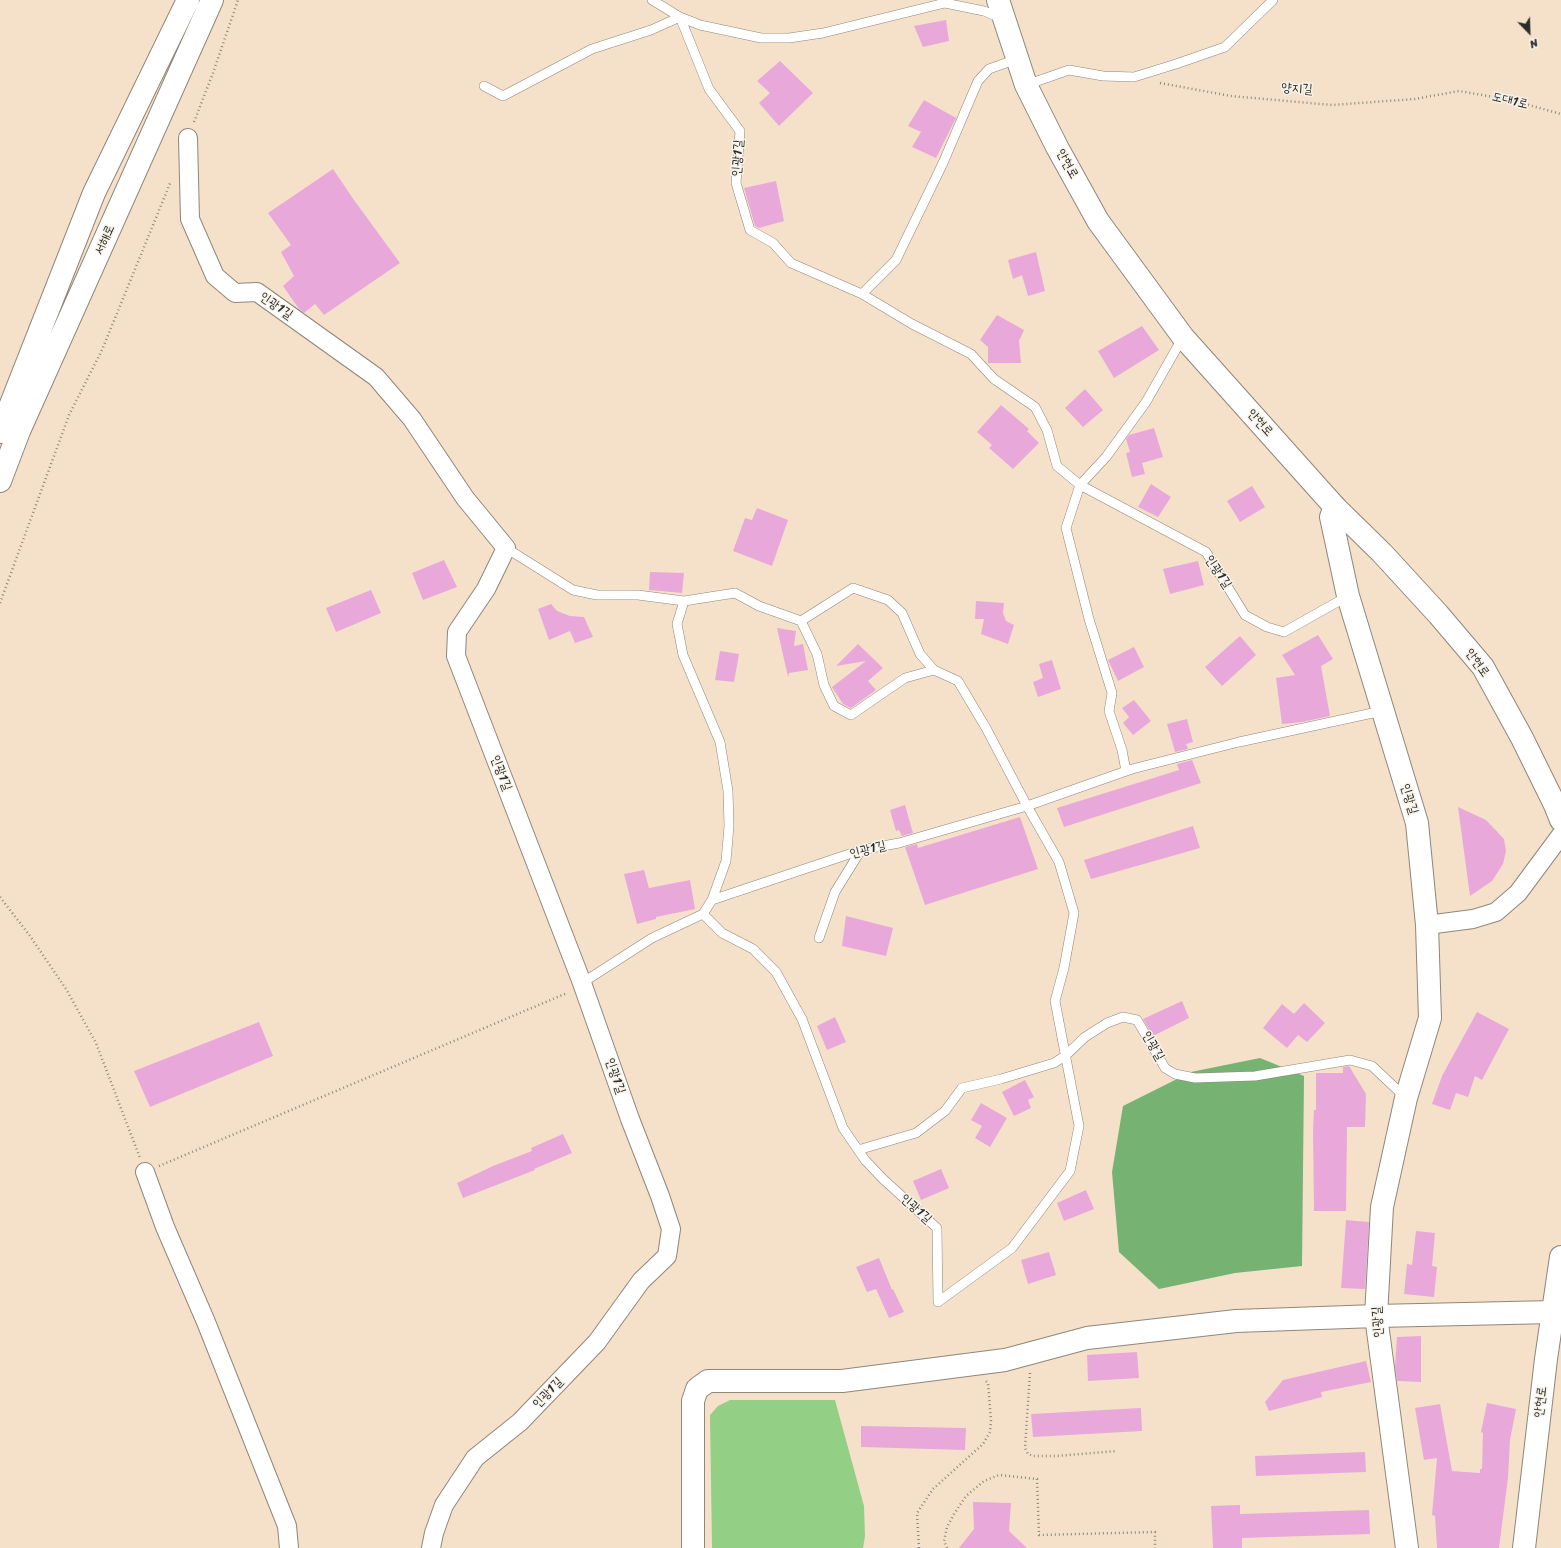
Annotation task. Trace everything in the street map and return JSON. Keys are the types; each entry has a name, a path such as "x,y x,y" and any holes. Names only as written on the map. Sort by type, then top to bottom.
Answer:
{"main road":[{"name":"서해로","path":"0,432 94,193 188,0"},
{"name":"서해로","path":"0,481 19,431 212,0"},
{"name":"안현로","path":"1000,9 1026,85 1057,147 1098,221 1183,337 1335,507 1382,553 1438,614 1483,667 1559,808"},
{"name":"인광길","path":"1335,507 1331,518 1348,596 1416,823 1427,924 1430,1018 1406,1098 1382,1207 1376,1316 1407,1548"},
{"name":"안현로","path":"1524,1548 1561,1257"},
{"path":"693,1548 693,1401 697,1389 708,1381 842,1381 1005,1360 1087,1338 1236,1321 1553,1312"}],"street":[{"name":"인광1길","path":"188,138 190,219 215,276 235,292 257,292 376,378 412,419 465,498 506,548 486,588 457,632 456,656 582,982 630,1119 660,1196 671,1229 667,1256 641,1280 592,1347 520,1422 475,1458 444,1505 434,1533 431,1548"},
{"path":"1427,924 1473,919 1496,912 1518,893 1561,835"},
{"path":"145,1172 165,1227 206,1322 287,1526 289,1548"}],"lane":[{"path":"652,0 680,17 700,25 760,38 789,38 822,33 944,3 984,11 1000,9"},
{"path":"1026,85 1069,70 1103,76 1134,76 1225,46 1273,0"},
{"path":"484,86 503,96 592,49 651,30 680,17"},
{"name":"인광1길","path":"680,17 709,89 740,131 736,183 750,230 773,244 791,263 862,294 912,324 971,354 994,378 1035,407 1047,430 1057,466 1080,486 1206,552 1246,615 1267,627 1284,632 1348,596"},
{"path":"862,294 896,260 940,170 978,82 989,69 1017,59"},
{"path":"1126,771 1122,750 1109,711 1112,693 1089,619 1066,528 1080,486 1106,457 1146,402 1183,337"},
{"name":"인광1길","path":"506,548 573,590 597,595 638,595 684,601 735,593 759,606 801,621"},
{"path":"934,670 905,678 851,716 834,706 824,685 817,654 801,621 854,588 888,600 902,612 920,654 934,670 958,681 986,728 1026,806 1059,862 1074,913 1064,968 1055,1001 1065,1056"},
{"path":"582,982 652,938 703,914 712,900 726,861 729,826 728,791 720,742 683,655 677,624 684,601"},
{"name":"인광1길","path":"712,900 861,850 899,842 1026,806 1126,771 1239,742 1382,711"},
{"path":"819,938 835,892 861,850"},
{"name":"인광1길","path":"703,914 722,933 753,949 776,972 802,1018 843,1128 858,1150 883,1179 937,1228 938,1302 1012,1248 1070,1171 1079,1126 1065,1056"},
{"name":"인광길","path":"858,1150 916,1133 945,1111 962,1088 1001,1079 1046,1065 1065,1056 1085,1037 1107,1023 1123,1017 1137,1020 1165,1068 1175,1074 1195,1078 1255,1076 1350,1060 1372,1066 1406,1098"}],"path":[{"path":"188,138 213,73 238,0"},
{"name":"양지길","path":"1134,76 1231,96 1332,104 1415,99 1459,91"},
{"name":"도대1로","path":"1459,91 1511,100 1561,114"},
{"path":"0,603 69,415 105,344 173,174"},
{"path":"0,896 30,936 66,989 96,1043 145,1172 565,994 582,982"},
{"path":"1035,1371 1029,1374 1025,1448 1028,1454 1033,1456 1057,1456 1117,1451"},
{"path":"919,1548 917,1513 933,1489 983,1444 990,1432 991,1421 988,1383 984,1380"},
{"path":"947,1548 944,1541 947,1527 966,1496 984,1481 999,1475 1038,1479 1039,1535 1154,1532 1155,1548"}],"green space":[{"path":"1260,1058 1304,1076 1302,1266 1235,1273 1159,1289 1119,1252 1112,1172 1123,1106 1191,1072"},
{"path":"730,1400 835,1400 864,1506 865,1536 863,1548 712,1548 710,1415 718,1406"}],"building":[{"path":"946,20 949,41 923,47 914,26"},
{"path":"780,61 813,93 779,126 759,103 770,93 757,81"},
{"path":"924,100 956,118 936,158 912,147 921,132 908,126"},
{"path":"333,169 400,263 324,315 315,304 304,313 299,309 283,286 294,276 281,252 291,245 268,213"},
{"path":"776,181 784,221 759,228 755,226 744,188"},
{"path":"1036,252 1045,291 1028,296 1022,275 1013,279 1008,260"},
{"path":"997,315 1024,330 1019,341 1021,363 988,363 988,347 980,340"},
{"path":"1142,326 1159,350 1114,378 1098,351"},
{"path":"1085,389 1103,410 1083,427 1065,408"},
{"path":"1001,405 1029,429 1027,431 1039,443 1013,469 989,448 992,445 977,432"},
{"path":"1154,428 1163,457 1142,463 1145,474 1132,477 1126,453 1130,452 1126,439 1129,435"},
{"path":"1151,484 1171,497 1158,517 1138,507"},
{"path":"1252,486 1265,507 1240,522 1227,501"},
{"path":"757,508 788,520 772,566 733,551 745,518 752,520"},
{"path":"444,560 457,587 423,600 412,573"},
{"path":"1198,561 1204,585 1170,594 1163,569"},
{"path":"650,572 684,573 682,593 649,590"},
{"path":"371,590 381,613 336,632 326,608"},
{"path":"976,601 1004,603 1003,613 1006,621 1014,625 1008,644 981,634 984,619 975,619"},
{"path":"551,604 557,611 570,616 584,617 593,637 575,643 570,631 549,640 538,609"},
{"path":"777,628 796,631 794,646 803,644 808,670 789,673 788,677"},
{"path":"1318,635 1333,659 1321,666 1330,716 1302,722 1282,724 1276,678 1295,675 1282,655"},
{"path":"1240,636 1256,655 1222,686 1205,667"},
{"path":"858,644 883,668 868,681 876,690 851,708 843,704 832,687 866,661 836,666"},
{"path":"1134,647 1144,667 1118,681 1108,660"},
{"path":"720,651 739,654 734,682 715,680"},
{"path":"1052,660 1061,689 1038,697 1033,682 1043,678 1039,664"},
{"path":"1134,700 1151,721 1133,735 1123,723 1129,717 1122,708"},
{"path":"1187,719 1193,742 1186,744 1188,749 1175,752 1167,724"},
{"path":"1192,760 1201,783 1064,827 1057,808 1179,770 1177,764"},
{"path":"905,805 913,833 902,836 899,830 896,831 890,810"},
{"path":"1458,807 1486,820 1504,839 1506,851 1503,864 1492,881 1470,896"},
{"path":"1020,817 1038,869 925,905 905,847 917,844 918,848"},
{"path":"1193,826 1200,848 1091,879 1084,860"},
{"path":"644,870 649,888 690,880 695,909 656,917 656,919 637,924 624,874"},
{"path":"846,916 893,928 886,956 842,946"},
{"path":"1182,1001 1189,1018 1153,1036 1143,1019"},
{"path":"1304,1003 1325,1023 1307,1042 1298,1035 1287,1048 1263,1028 1282,1004 1294,1014"},
{"path":"1477,1012 1509,1029 1482,1080 1475,1076 1468,1097 1456,1093 1450,1110 1432,1104 1442,1076"},
{"path":"835,1017 846,1042 827,1050 817,1026"},
{"path":"259,1022 273,1056 150,1107 134,1071"},
{"path":"1349,1066 1366,1094 1365,1127 1347,1127 1346,1211 1314,1211 1313,1130 1314,1110 1316,1110 1316,1073 1343,1073 1343,1067"},
{"path":"1025,1080 1034,1097 1028,1100 1031,1108 1014,1116 1002,1092"},
{"path":"981,1103 1007,1118 990,1147 975,1138 982,1126 971,1120"},
{"path":"563,1134 572,1153 534,1169 535,1170 463,1198 457,1183 493,1166 532,1151 531,1148"},
{"path":"941,1169 949,1188 921,1200 913,1181"},
{"path":"1086,1190 1094,1209 1064,1221 1057,1203"},
{"path":"1346,1220 1369,1222 1365,1289 1341,1288"},
{"path":"1416,1231 1435,1233 1432,1266 1437,1267 1434,1297 1404,1294 1407,1264 1412,1265"},
{"path":"1049,1252 1056,1275 1028,1284 1021,1260"},
{"path":"879,1258 892,1290 893,1289 904,1312 889,1318 876,1289 867,1292 856,1267"},
{"path":"1421,1336 1421,1382 1397,1381 1395,1367 1397,1337"},
{"path":"1137,1352 1139,1378 1088,1381 1087,1355"},
{"path":"1366,1361 1371,1382 1321,1392 1322,1397 1269,1411 1265,1402 1283,1380"},
{"path":"1487,1403 1516,1409 1510,1440 1508,1478 1499,1548 1437,1548 1435,1516 1432,1515 1437,1458 1424,1460 1415,1408 1440,1404 1452,1471 1480,1473 1480,1469 1482,1469 1483,1433 1481,1432"},
{"path":"1141,1408 1142,1431 1033,1437 1031,1414"},
{"path":"861,1426 966,1428 965,1450 861,1447"},
{"path":"1365,1452 1366,1472 1256,1476 1255,1456"},
{"path":"973,1502 1011,1503 1009,1531 1027,1548 959,1548 974,1529"},
{"path":"1240,1505 1240,1514 1369,1510 1370,1534 1242,1538 1242,1548 1213,1548 1211,1506"}]}
